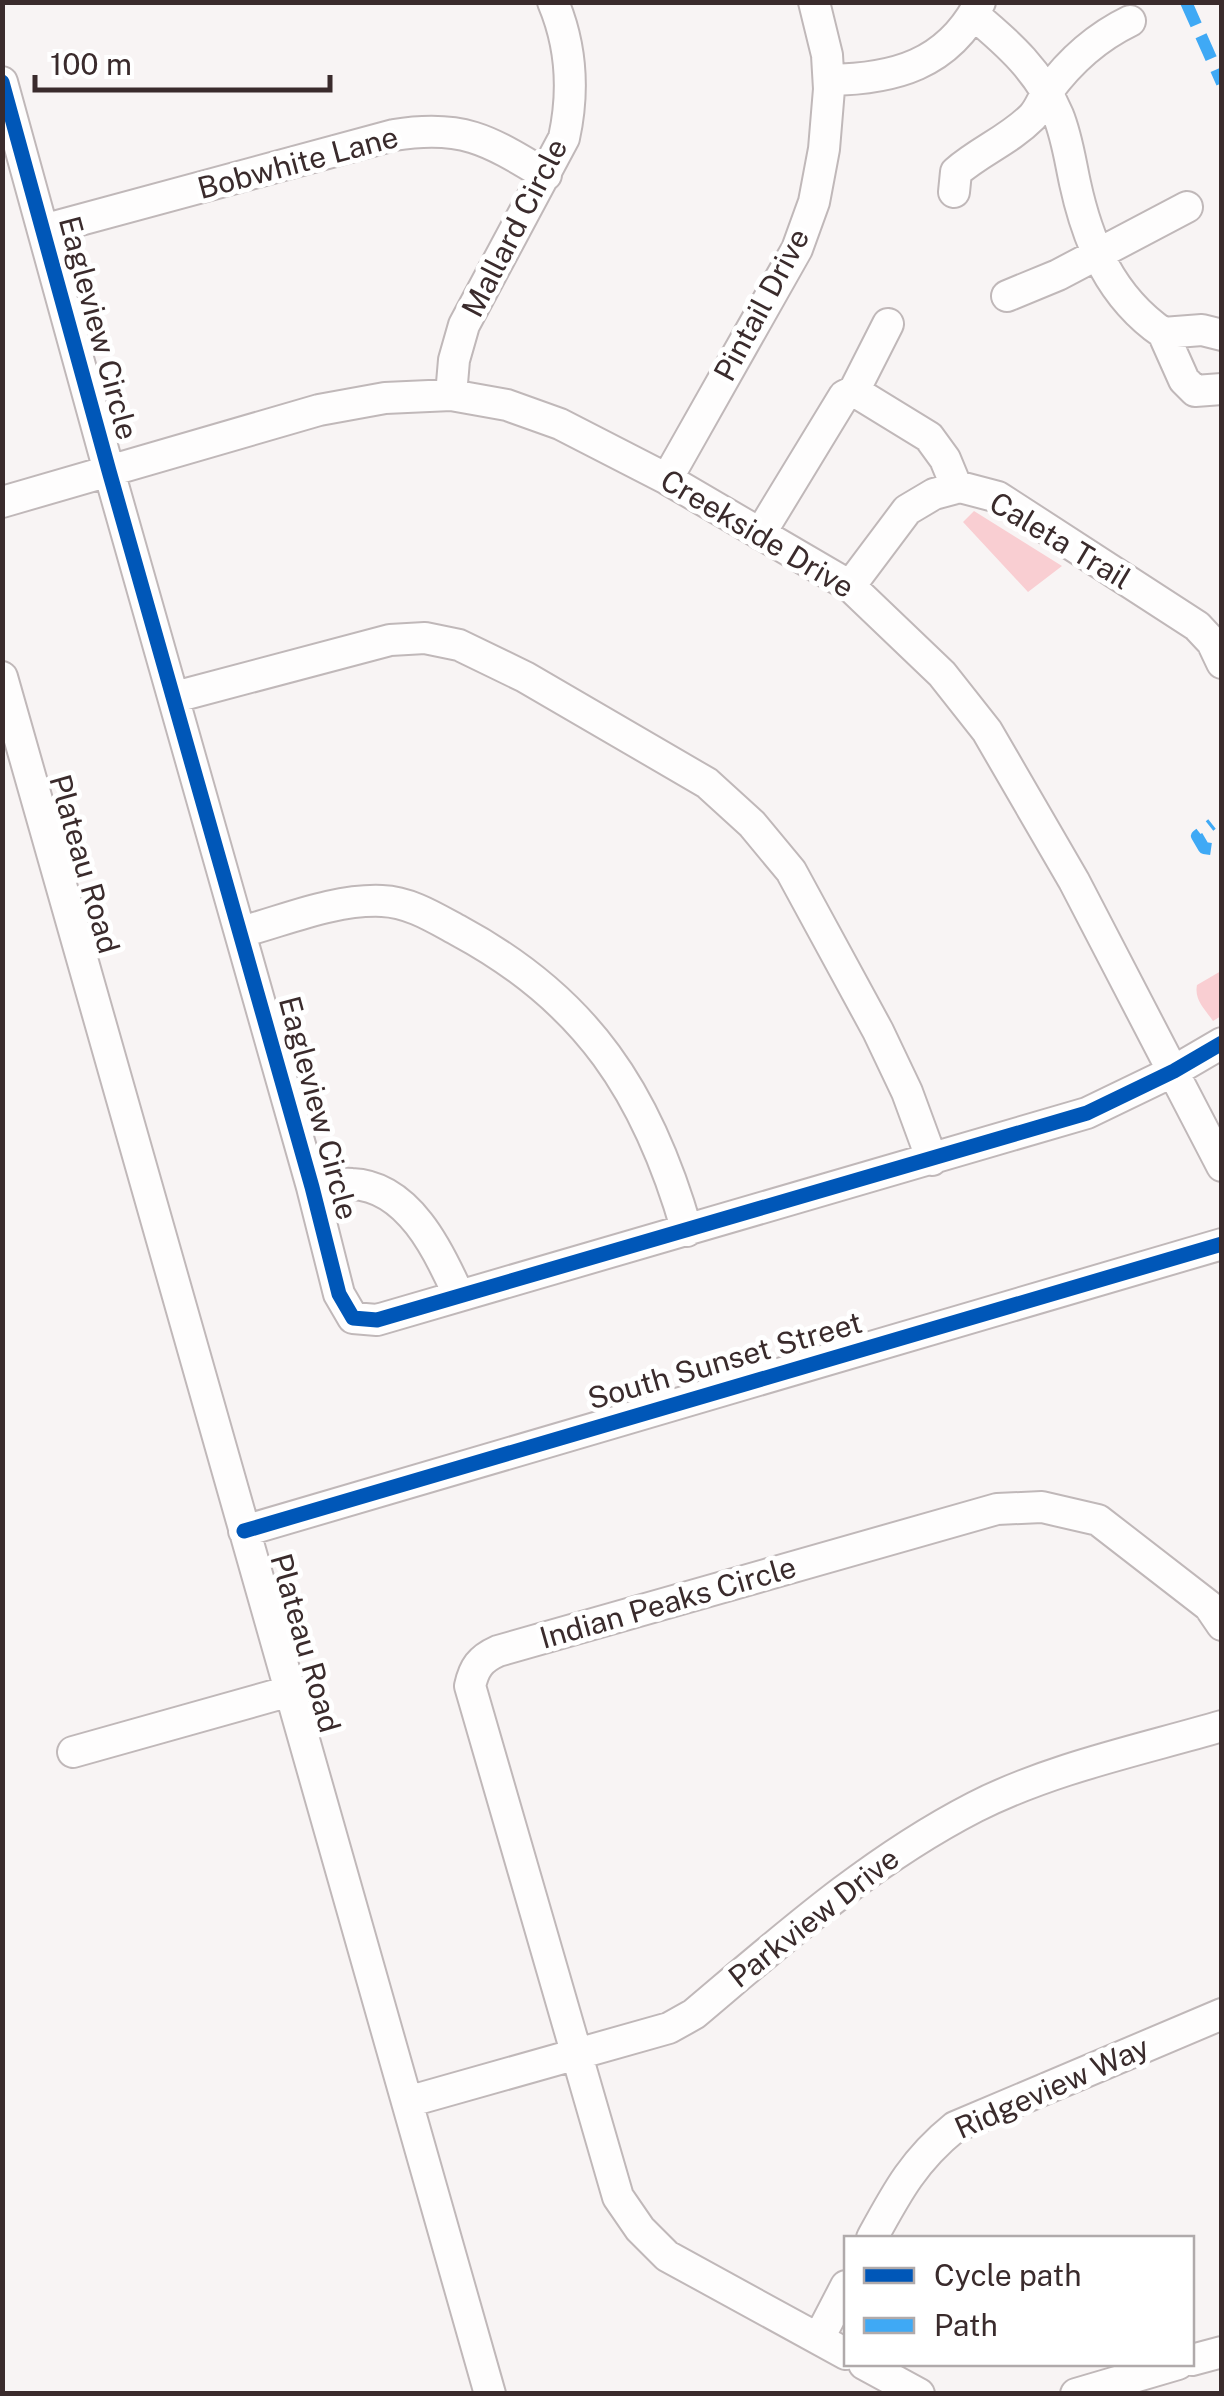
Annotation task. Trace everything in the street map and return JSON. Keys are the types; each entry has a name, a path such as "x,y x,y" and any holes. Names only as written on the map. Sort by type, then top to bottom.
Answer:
{"street":[{"name":"Mallard Circle","path":"451,396 454,360 464,325 564,138 571,108 570,66 562,24 553,2"},
{"name":"Pintail Drive","path":"667,479 796,249 814,202 824,150 829,80 814,2"},
{"path":"829,80 884,77 916,66 942,50 977,9 1036,75 1046,93 1068,144 1079,200 1096,255 1110,280 1146,322 1163,333 1184,380 1195,391 1222,389"},
{"path":"954,192 956,172 1014,134 1081,54 1106,33 1130,21"},
{"name":"Eagleview Circle","path":"2,82 339,1294 353,1318 376,1320 932,1160 1087,1113 1174,1072"},
{"name":"Bobwhite Lane","path":"43,230 394,136 430,130 463,132 500,147 546,175"},
{"path":"1007,296 1186,208"},
{"path":"760,534 844,396 854,391 888,324"},
{"path":"1163,333 1202,330 1222,335"},
{"path":"854,391 928,438 945,459 957,488"},
{"name":"Creekside Drive","path":"2,502 319,410 385,398 451,396 507,405 560,424 667,479 850,586 942,674 986,731 1074,881 1222,1166"},
{"name":"Caleta Trail","path":"850,586 908,510 934,494 957,488 998,496 1197,626 1212,642 1222,663"},
{"path":"175,697 390,640 425,638 459,645 525,677 691,773 752,824 791,871 878,1031 932,1160"},
{"name":"Plateau Road","path":"2,677 490,2394"},
{"path":"241,932 351,902 386,901 418,909 480,942 541,987 592,1034 623,1075 654,1134 687,1231"},
{"path":"1174,1072 1222,1043"},
{"path":"312,1187 355,1184 381,1192 395,1202 437,1248 458,1294"},
{"name":"South Sunset Street","path":"244,1532 1222,1244"},
{"name":"Indian Peaks Circle","path":"844,2353 668,2256 640,2229 618,2197 470,1686 474,1670 484,1657 997,1508 1042,1506 1098,1520 1209,1606 1222,1625"},
{"path":"73,1752 290,1692"},
{"name":"Parkview Drive","path":"407,2102 669,2028 694,2014 842,1889 894,1852 978,1806 1044,1778 1222,1726"},
{"name":"Ridgeview Way","path":"873,2236 904,2179 926,2151 955,2127 1222,2014"},
{"path":"818,2338 844,2290"},
{"path":"1194,2359 1222,2352"},
{"path":"868,2366 919,2394"},
{"path":"1076,2394 1171,2366"}],"shaded area":[{"path":"974,511 1062,566 1028,592 963,522"},
{"path":"1221,971 1221,1016 1213,1021 1196,990 1197,985"}],"marked path":[{"path":"1186,2 1222,83"},
{"path":"1211,849 1204,848 1197,836 1212,824"}],"cycle path":[{"path":"2,82 339,1294 353,1318 377,1320 1087,1113 1222,1043"},
{"path":"244,1531 1222,1244"}]}
